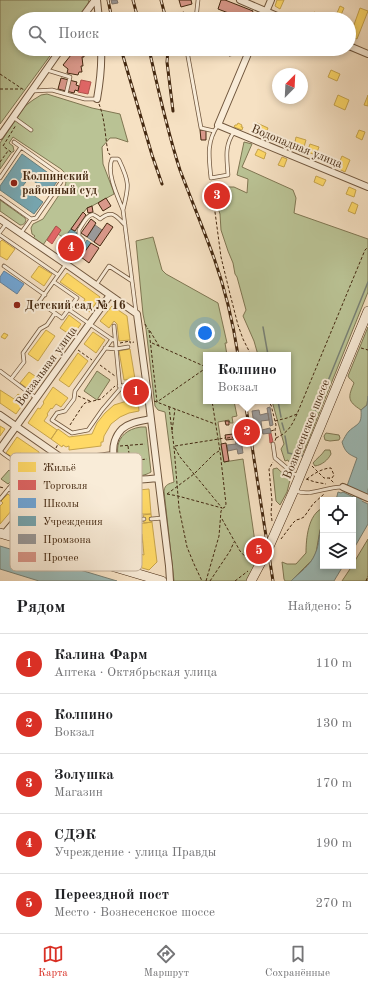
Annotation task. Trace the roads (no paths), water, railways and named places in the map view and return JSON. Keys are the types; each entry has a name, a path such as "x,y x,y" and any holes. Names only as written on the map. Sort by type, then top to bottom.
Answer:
{"street":[{"path":"87,12 96,0"},
{"path":"96,0 98,12"},
{"path":"240,0 266,11 270,0"},
{"path":"356,49 368,54"},
{"path":"0,136 16,119 30,93 56,56"},
{"path":"97,99 101,56"},
{"path":"216,128 247,56"},
{"name":"Водопадная улица","path":"216,128 234,132 368,187"},
{"path":"0,219 137,314 170,581"},
{"name":"Вокзальная улица","path":"0,450 110,295"},
{"name":"Вознесенское шоссе","path":"251,581 270,544 294,490 303,478 368,311"},
{"path":"0,415 55,453"},
{"path":"113,453 116,437 122,430 128,425 151,419"},
{"path":"142,480 158,478"},
{"path":"341,487 368,498"},
{"path":"1,535 10,525"},
{"path":"128,571 162,581"}],"lane":[{"path":"197,12 198,0"},
{"path":"187,56 200,128 216,128 209,144 211,178 228,175 227,146 234,132"},
{"path":"46,70 70,78 66,94"},
{"path":"30,93 52,90 85,99 97,99"},
{"path":"16,119 31,130"},
{"path":"0,197 31,218 36,218 61,182 59,174 14,142"},
{"path":"0,178 21,147"},
{"path":"123,210 128,190 127,180 118,159 112,159 110,169 123,210 137,314"},
{"path":"83,240 79,236 79,230 91,214 100,219 104,215 114,215 125,225"},
{"path":"21,234 31,218"},
{"path":"6,223 0,234 58,275"},
{"path":"54,282 77,298 62,318 40,302 66,264"},
{"path":"4,266 45,295"},
{"path":"96,285 109,266 132,281"},
{"path":"68,309 114,341"},
{"path":"11,379 24,362 23,353 40,329 47,325 55,313"},
{"path":"114,326 114,341 120,389 102,410 88,430 72,433 52,420 57,413 65,411 74,399 75,390 106,348 114,341"},
{"path":"106,348 116,349 128,347"},
{"path":"0,371 36,398"},
{"path":"119,386 132,385"},
{"path":"65,434 68,430"},
{"path":"273,444 275,458 294,474 303,478"},
{"path":"0,450 10,458"},
{"path":"294,490 301,493 306,493 341,487"},
{"path":"0,499 9,488"},
{"path":"151,519 163,518"}],"water":[{"path":"368,396 368,496 347,486 357,458 347,452 342,442 348,432 360,421 361,410 367,405"},
{"path":"338,492 343,492 353,497 337,497"},
{"path":"356,498 368,504 368,524 356,545"},
{"path":"320,531 320,569 341,569 334,581 291,581 308,565 313,558 317,550"},
{"path":"0,546 10,549 10,571 84,571 117,581 39,581 0,569"}],"waterway":[{"path":"298,455 368,282"},
{"path":"263,327 267,352"},
{"path":"279,404 281,417"},
{"path":"282,423 284,430"},
{"path":"285,436 288,453 303,456"},
{"path":"356,502 368,475"}],"railway":[{"path":"108,0 111,12"},
{"path":"133,0 136,12"},
{"path":"161,0 164,12"},
{"path":"123,56 162,184"},
{"path":"151,56 175,155 222,282 237,352"},
{"path":"167,56 173,111"},
{"path":"245,404 273,581"}],"place":[{"name":"Колпинский районный суд","path":"14,183"},
{"name":"Золушка","path":"217,196"},
{"name":"СДЭК","path":"71,248"},
{"name":"Детский сад № 16","path":"17,305"},
{"name":"Калина Фарм","path":"136,392"},
{"name":"Колпино","path":"247,432"},
{"name":"Переездной пост","path":"259,551"}]}
